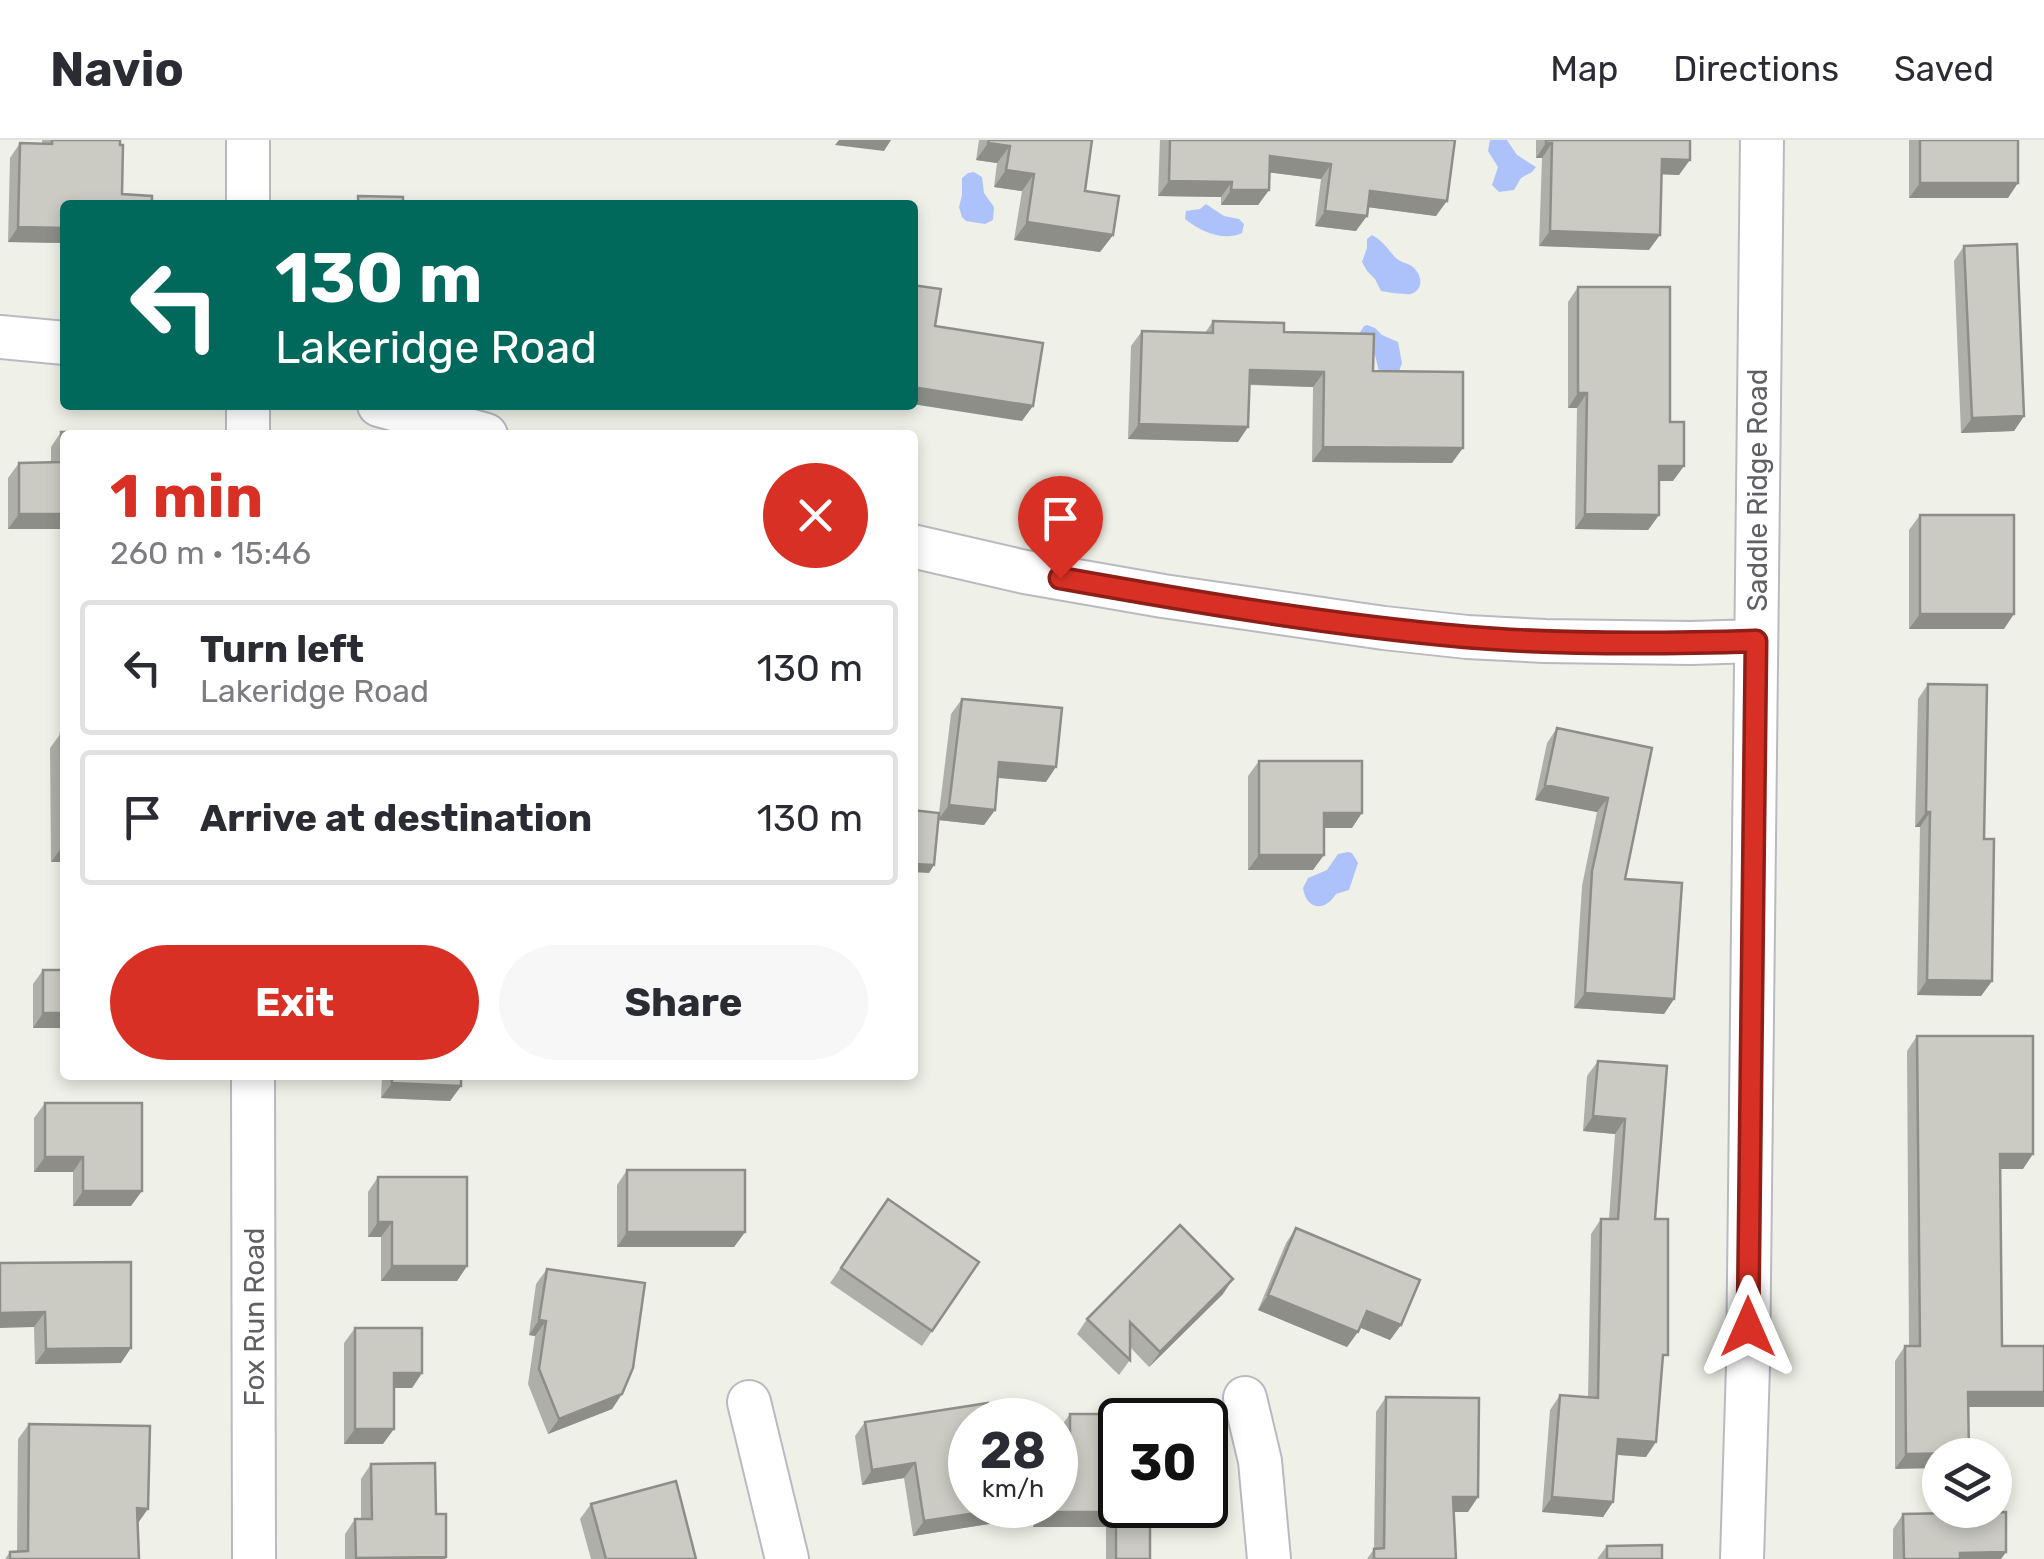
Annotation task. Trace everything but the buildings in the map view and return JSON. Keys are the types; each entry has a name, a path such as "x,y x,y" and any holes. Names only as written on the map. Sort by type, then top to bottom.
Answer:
{"street":[{"path":"248,140 248,200"},
{"name":"Saddle Ridge Road","path":"1742,1559 1748,1366 1762,140"},
{"path":"0,337 60,343"},
{"path":"398,410 468,430"},
{"path":"918,547 1094,584 1384,628 1545,641 1756,641"},
{"name":"Fox Run Road","path":"252,1080 254,1559"},
{"path":"1245,1398 1260,1461 1269,1559"},
{"path":"749,1402 788,1559"}],"water":[{"path":"1490,140 1507,140 1517,155 1536,167 1521,178 1514,190 1499,192 1492,185 1498,167 1488,151"},
{"path":"974,172 982,177 984,193 994,207 993,220 985,224 966,221 959,207 962,178"},
{"path":"1206,204 1224,216 1239,219 1244,224 1242,233 1212,234 1185,219 1186,211"},
{"path":"1372,235 1417,271 1420,282 1415,292 1381,291 1362,262 1367,239"},
{"path":"1367,325 1398,342 1402,363 1398,374 1380,376 1375,355 1359,334"},
{"path":"1348,852 1358,863 1349,890 1336,894 1322,906 1308,901 1303,888 1308,878 1327,870 1338,854"}],"route":[{"path":"1060,578 1163,596 1467,637 1624,643 1756,641 1748,1327"}]}
